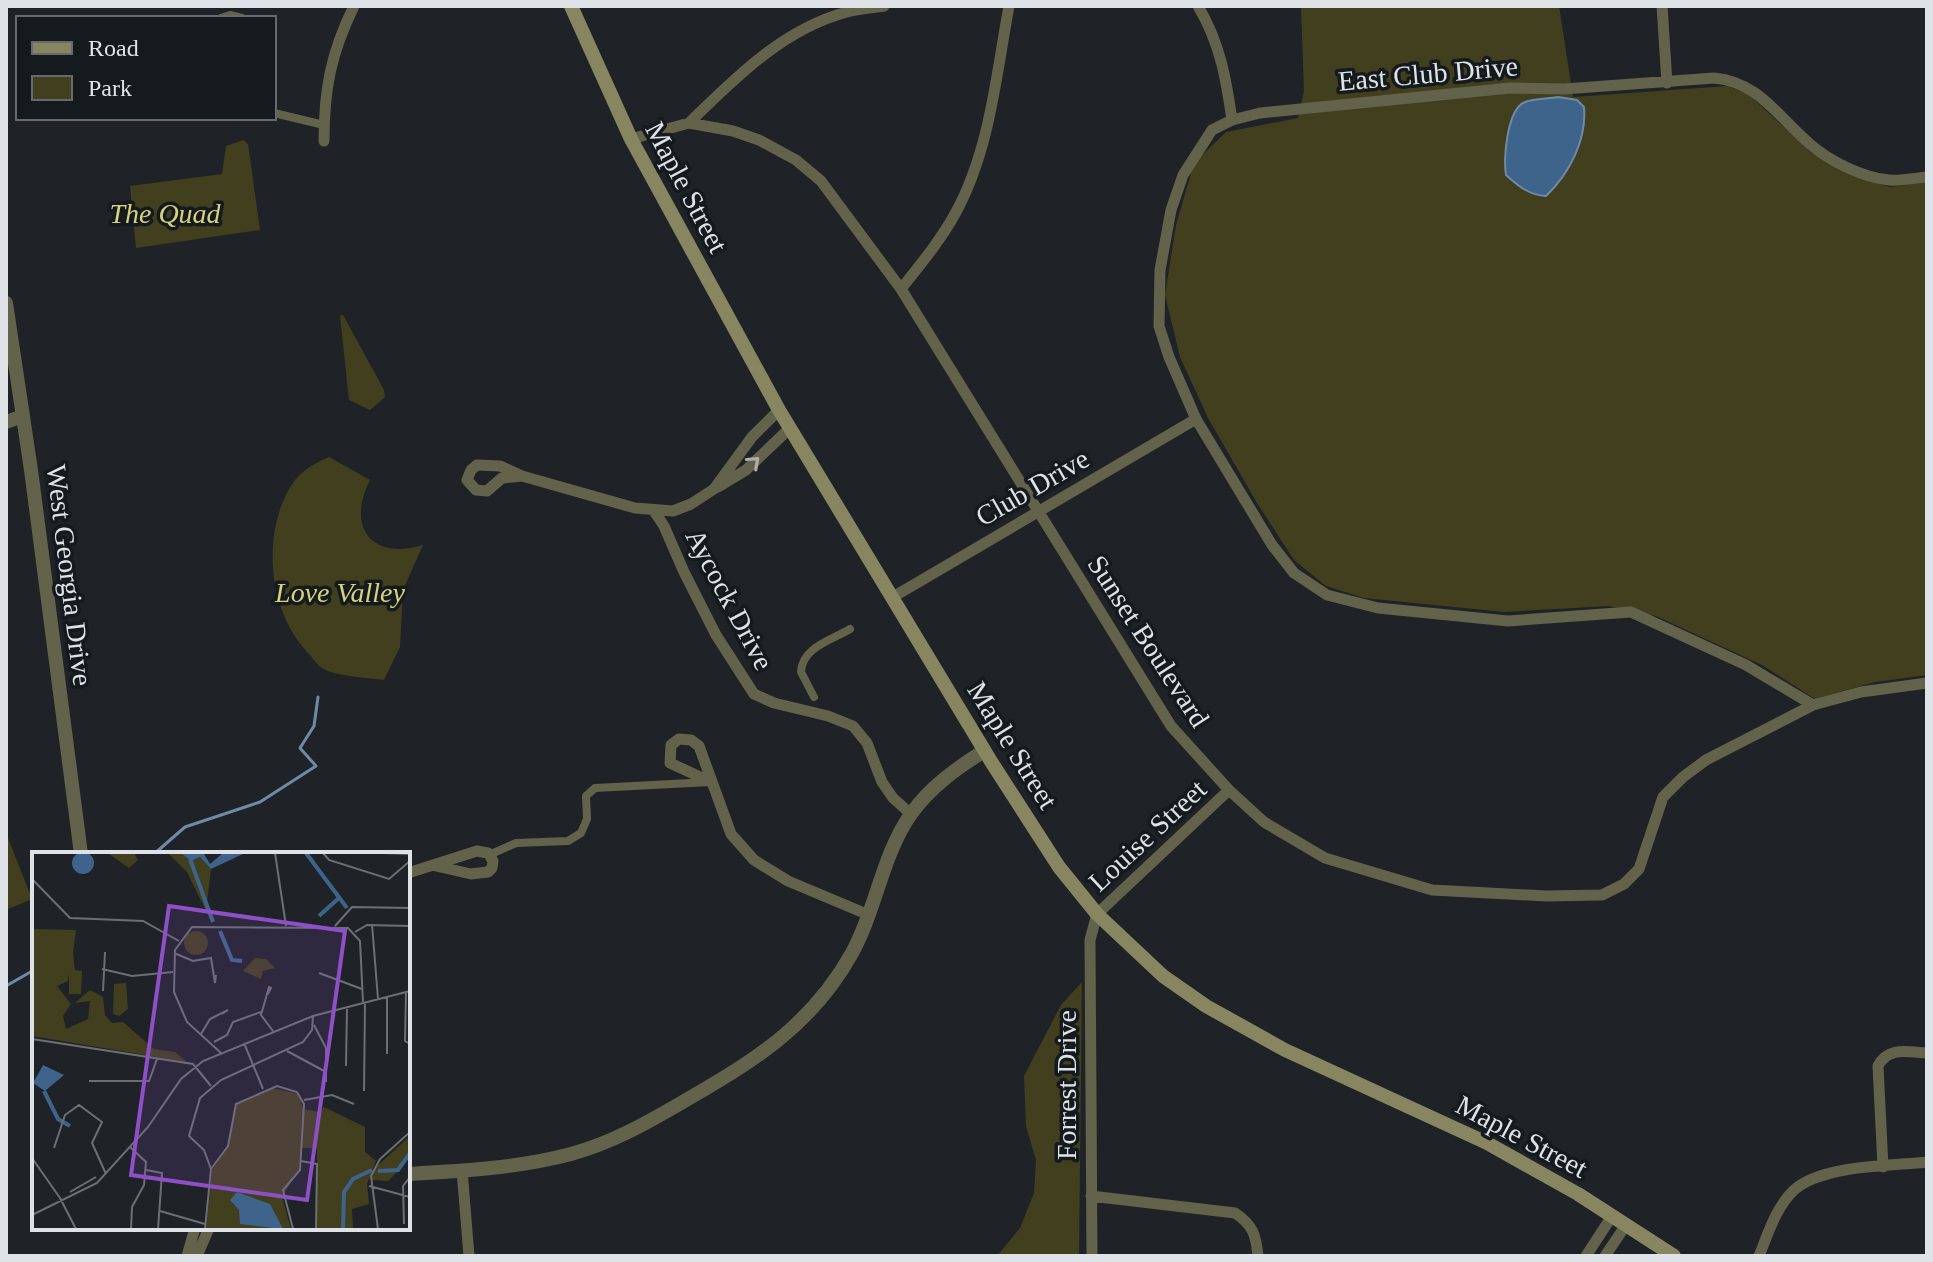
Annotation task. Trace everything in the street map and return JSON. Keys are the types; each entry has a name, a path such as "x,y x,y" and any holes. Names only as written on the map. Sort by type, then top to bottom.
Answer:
{"main road":[{"name":"Maple Street","path":"571,6 631,139 779,410 984,751 1059,867 1097,914 1163,976 1206,1006 1285,1050 1487,1143 1674,1256"}],"street":[{"path":"324,141 331,61 338,38 354,6"},
{"path":"689,123 766,52 801,29 847,12 884,6"},
{"path":"901,289 955,214 972,177 986,137 1009,6"},
{"path":"1198,6 1219,48 1232,120"},
{"path":"1662,6 1667,83"},
{"name":"East Club Drive","path":"1813,705 1746,665 1631,612 1508,621 1378,608 1327,595 1294,573 1272,545 1196,419 1169,357 1159,326 1160,270 1171,210 1183,175 1212,130 1232,120 1260,113 1510,88 1564,89 1714,78 1733,80 1748,87 1812,147 1836,161 1862,173 1889,180 1927,177"},
{"path":"276,113 324,125"},
{"name":"Sunset Boulevard","path":"631,139 689,123 733,131 759,140 796,160 821,181 901,289 1171,726 1229,790 1264,822 1325,858 1432,890 1546,896 1602,895 1624,884 1639,869 1663,797 1706,760 1813,705 1861,692 1927,683"},
{"name":"West Georgia Drive","path":"6,303 81,852"},
{"path":"714,489 752,437 779,410"},
{"path":"6,422 23,416"},
{"name":"Club Drive","path":"893,597 1196,419"},
{"path":"522,476 654,511 673,511 691,504 746,470 790,428"},
{"name":"Aycock Drive","path":"654,511 664,526 703,612 754,694 774,703 828,716 853,726 867,743 882,782 893,798 911,814"},
{"path":"814,697 801,672 803,660 817,647 850,629"},
{"path":"410,1174 526,1163 603,1144 636,1129 776,1044 827,992 853,951 898,836 911,814 937,784 984,751"},
{"path":"489,855 516,843 568,841 581,833 587,819 586,796 595,788 711,782 731,834 754,860 788,881 869,915"},
{"name":"Louise Street","path":"1097,914 1229,790"},
{"path":"410,872 468,853 483,851 493,861 488,872 471,874 436,866"},
{"name":"Forrest Drive","path":"1092,1256 1090,940 1097,914"},
{"path":"1883,1167 1878,1066 1882,1057 1890,1052 1927,1053"},
{"path":"1759,1256 1777,1213 1793,1192 1808,1181 1829,1173 1927,1162"},
{"path":"462,1170 469,1256"},
{"path":"1091,1196 1235,1213 1255,1231 1258,1256"},
{"path":"1586,1256 1612,1216"},
{"path":"1605,1256 1626,1225"},
{"path":"187,1256 194,1230"},
{"path":"197,1256 208,1230"}],"green space":[{"path":"1301,6 1559,6 1573,97 1727,86 1748,94 1811,152 1854,176 1890,187 1927,182 1927,675 1875,682 1815,699 1762,665 1656,616 1609,606 1504,612 1364,598 1326,586 1294,560 1208,418 1180,357 1165,295 1176,225 1194,163 1226,132 1298,118 1304,91"},
{"name":"The Quad","path":"243,140 248,144 260,230 136,248 130,186 222,174 226,146"},
{"path":"343,315 384,390 385,397 370,410 349,400 340,316"},
{"name":"Love Valley","path":"329,457 370,480 361,512 368,536 377,544 390,548 423,545 403,590 400,647 384,680 336,673 320,667 297,640 279,600 273,555 274,533 280,511 288,491 300,474"},
{"path":"6,833 32,899 6,910"},
{"path":"1082,982 1079,1256 997,1256 1020,1228 1034,1193 1036,1160 1026,1126 1024,1076 1061,1005"}],"water":[{"path":"1558,97 1577,100 1584,107 1583,132 1575,156 1562,177 1546,196 1534,194 1506,175 1510,124 1519,106 1525,102"}],"waterway":[{"path":"156,852 185,827 260,802 316,766 300,748 314,726 318,697"},
{"path":"6,986 32,971"}]}
